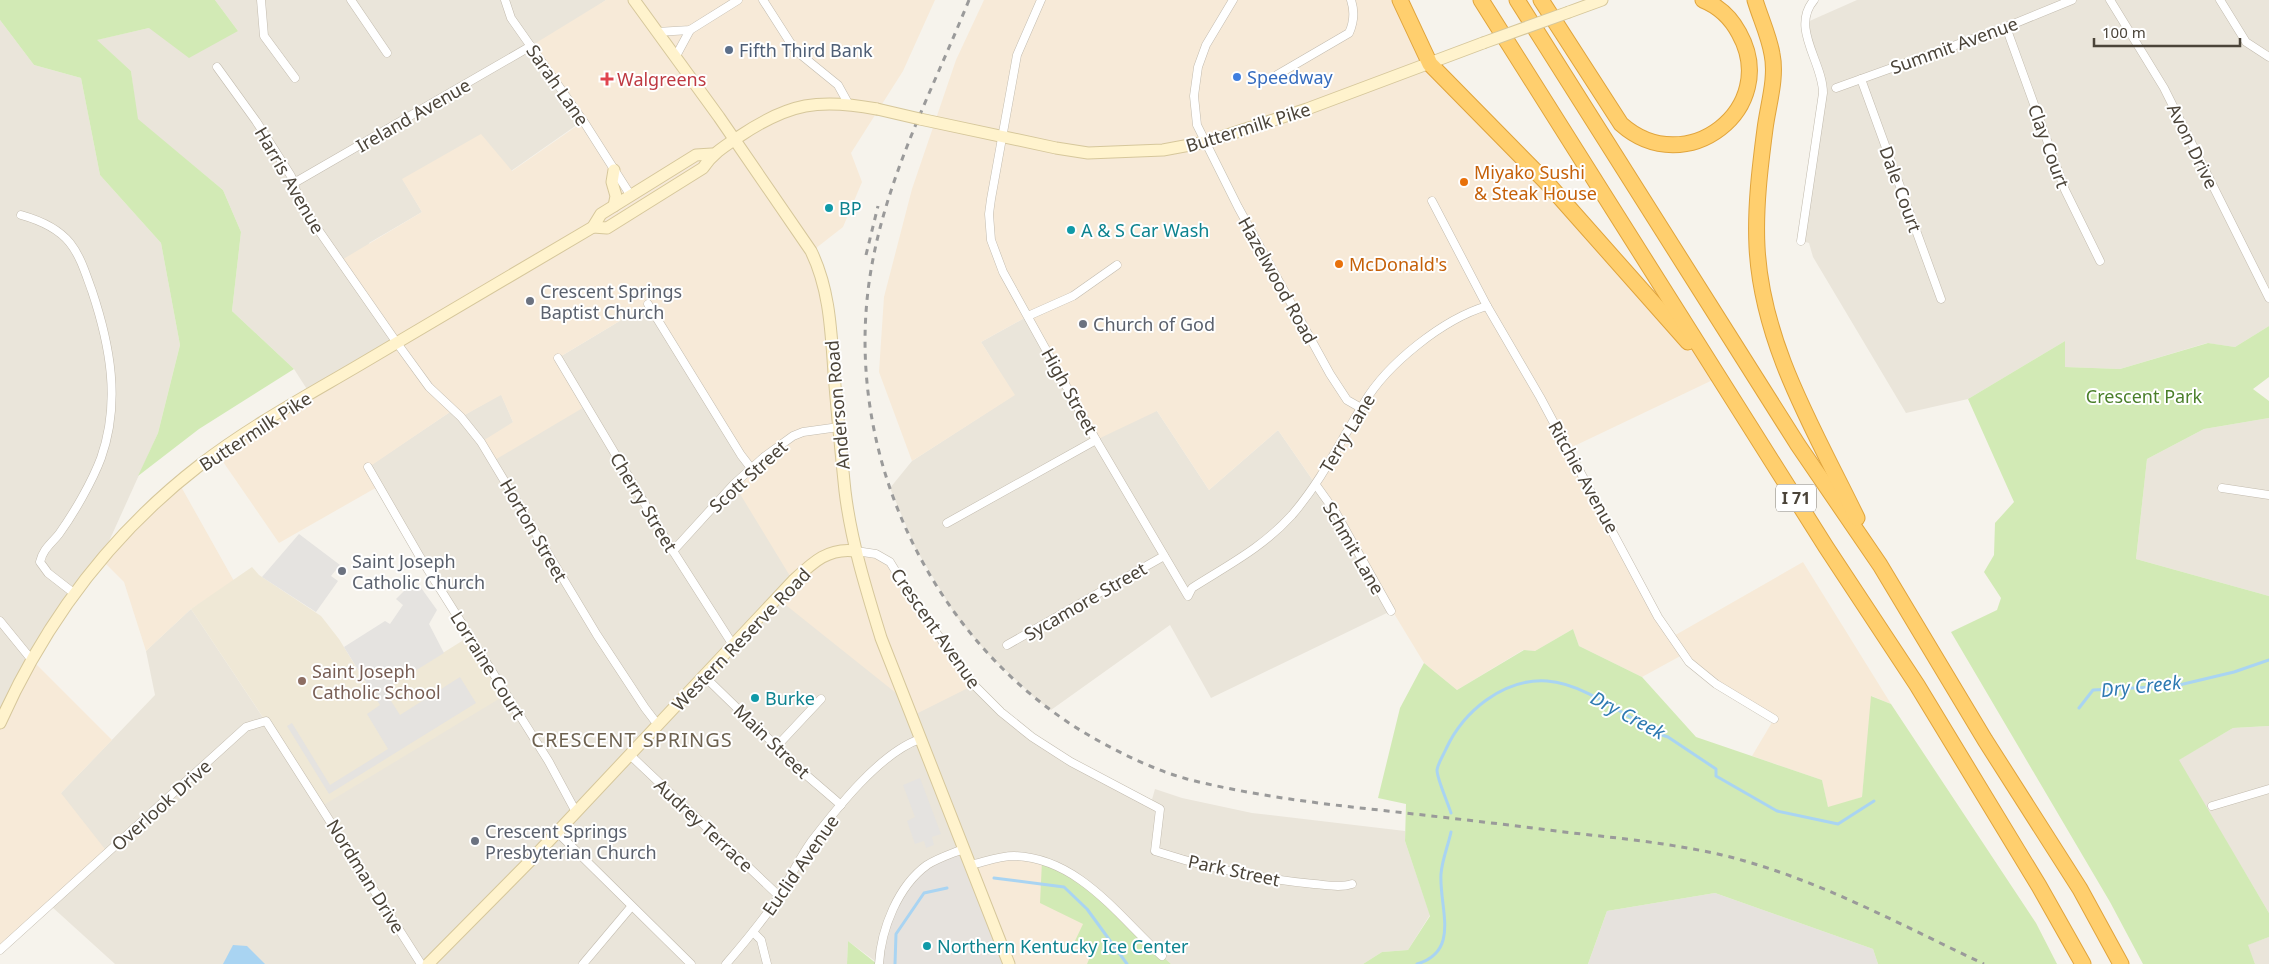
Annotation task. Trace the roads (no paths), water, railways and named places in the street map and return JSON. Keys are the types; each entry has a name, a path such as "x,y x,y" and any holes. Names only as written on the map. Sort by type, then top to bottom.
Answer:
{"highway":[{"path":"1400,0 1430,64 1548,184 1718,377"},
{"name":"I 71","path":"1481,0 1718,377 1917,685 2039,886 2083,964"},
{"name":"I 71","path":"1517,0 1798,445 1880,565 1985,740 2080,888 2120,964"},
{"path":"1542,0 1622,124 1642,138 1676,146 1707,138 1727,124 1736,114 1746,93 1749,71 1745,44 1733,23 1710,3 1703,0"},
{"path":"1754,0 1772,54 1771,91 1765,130 1757,220 1759,273 1764,303 1775,342 1788,375 1880,565"}],"main road":[{"name":"Anderson Road","path":"634,0 676,56 811,252 818,266 826,291 845,492 856,551 881,638 1009,964"},
{"name":"Buttermilk Pike","path":"593,227 607,228 703,168 712,154 782,112 818,103 848,103 955,128 1088,153 1163,150 1206,142 1335,99 1602,0"},
{"name":"Buttermilk Pike","path":"0,723 31,659 63,608 101,559 130,528 200,465 247,433 593,227 601,214 696,155 712,154"},
{"path":"614,170 612,182 616,196 614,206"},
{"name":"Western Reserve Road","path":"428,964 557,832 816,560 843,549 856,551"}],"street":[{"path":"261,0 264,36 295,78"},
{"path":"351,0 387,53"},
{"name":"Sarah Lane","path":"505,0 511,18 631,196"},
{"path":"657,32 690,30 738,0"},
{"path":"763,0 795,50 838,85 848,103"},
{"name":"High Street","path":"1041,0 1018,55 991,199 989,214 991,240 1003,272 1096,440 1148,525 1188,596 1192,588 1217,572"},
{"name":"Hazelwood Road","path":"1233,0 1206,46 1195,79 1194,115 1197,125 1235,202 1330,374 1347,400 1361,408"},
{"path":"1277,75 1349,33 1354,23 1351,0"},
{"path":"1801,241 1823,93 1821,74 1805,23 1807,10 1814,0"},
{"name":"Summit Avenue","path":"1836,88 2006,27 2072,0"},
{"name":"Avon Drive","path":"2110,0 2164,88 2269,298"},
{"path":"2220,0 2246,42 2269,57"},
{"name":"Clay Court","path":"2006,27 2065,190 2100,261"},
{"path":"676,56 690,30"},
{"name":"Ireland Avenue","path":"294,183 531,46"},
{"name":"Harris Avenue","path":"216,66 256,121 294,183 301,205 396,343"},
{"name":"Dale Court","path":"1861,79 1941,299"},
{"name":"Ritchie Avenue","path":"1432,201 1487,306 1540,397 1658,617 1689,662 1716,684 1774,719"},
{"path":"21,215 44,223 70,242 78,257 104,327 112,376 110,421 100,458 68,519 58,535 42,552 40,562 48,573 75,594"},
{"path":"1028,316 1073,296 1117,265"},
{"path":"648,304 741,455 752,468"},
{"name":"Terry Lane","path":"1217,572 1246,556 1268,539 1292,515 1316,485 1373,390 1398,363 1420,343 1474,310 1487,306"},
{"name":"Horton Street","path":"396,343 429,387 461,417 481,442 597,635 644,708 658,725"},
{"name":"Cherry Street","path":"558,358 673,552 733,645"},
{"name":"Scott Street","path":"673,552 752,468 793,436 802,432 839,428"},
{"path":"947,523 1096,440"},
{"name":"Lorraine Court","path":"368,467 420,558 550,762 576,812"},
{"name":"Schmit Lane","path":"1316,485 1336,513 1391,611"},
{"path":"2222,488 2269,495"},
{"name":"Crescent Avenue","path":"856,551 876,554 890,562 917,606 974,685 1001,712 1032,737 1071,762 1160,809 1160,812"},
{"name":"Sycamore Street","path":"1007,645 1164,556"},
{"path":"0,621 31,659"},
{"name":"Main Street","path":"704,676 841,805"},
{"path":"777,746 820,699"},
{"name":"Overlook Drive","path":"0,950 251,724 266,721 310,788"},
{"name":"Euclid Avenue","path":"767,964 761,940 753,932 779,896 811,843 841,805 887,757 908,743 920,739"},
{"name":"Audrey Terrace","path":"630,754 779,896"},
{"name":"Nordman Drive","path":"310,788 421,964"},
{"path":"2212,806 2269,789"},
{"name":"Park Street","path":"1160,812 1155,851 1188,862 1256,877 1332,886 1352,884"},
{"path":"557,832 690,964"},
{"path":"879,964 881,942 886,923 909,884 928,864 963,849"},
{"path":"970,865 1014,856 1066,870 1096,892 1162,956"},
{"path":"583,964 631,907"},
{"path":"726,964 753,932"}],"water":[{"path":"233,945 247,946 265,964 223,964"}],"waterway":[{"name":"Dry Creek","path":"2079,708 2093,690 2175,686 2234,672 2269,660"},
{"name":"Dry Creek","path":"1451,813 1437,770 1439,762 1453,735 1474,710 1500,691 1515,685 1547,681 1561,683 1590,694 1659,734 1668,737 1716,769 1716,776 1777,811 1838,824 1874,801"},
{"name":"Dry Creek","path":"1417,964 1431,958 1439,949 1443,939 1445,927 1441,874 1451,832"},
{"name":"Dry Creek","path":"994,878 1064,887 1087,909 1127,964"},
{"name":"Dry Creek","path":"895,964 896,934 924,893 947,888"}],"railway":[{"path":"969,0 910,139 885,209 869,283 865,351 872,418 888,484 914,546 949,604 991,657 1041,703 1097,740 1141,762 1187,779 1234,790 1282,798 1643,841 1722,855 1756,864 1823,889 1984,964"},
{"path":"866,255 878,206"}],"place":[{"name":"Fifth Third Bank","path":"729,50"},
{"name":"Speedway","path":"1237,77"},
{"name":"Walgreens","path":"607,79"},
{"name":"Miyako Sushi & Steak House","path":"1464,182"},
{"name":"BP","path":"829,208"},
{"name":"A & S Car Wash","path":"1071,230"},
{"name":"McDonald's","path":"1339,264"},
{"name":"Crescent Springs Baptist Church","path":"530,301"},
{"name":"Church of God","path":"1083,324"},
{"name":"Saint Joseph Catholic Church","path":"342,571"},
{"name":"Saint Joseph Catholic School","path":"302,681"},
{"name":"Burke","path":"755,698"},
{"name":"Crescent Springs Presbyterian Church","path":"475,841"},
{"name":"Northern Kentucky Ice Center","path":"927,946"}],"district":[{"name":"CRESCENT SPRINGS","path":"632,739"}],"park label":[{"name":"Crescent Park","path":"2144,396"}]}
